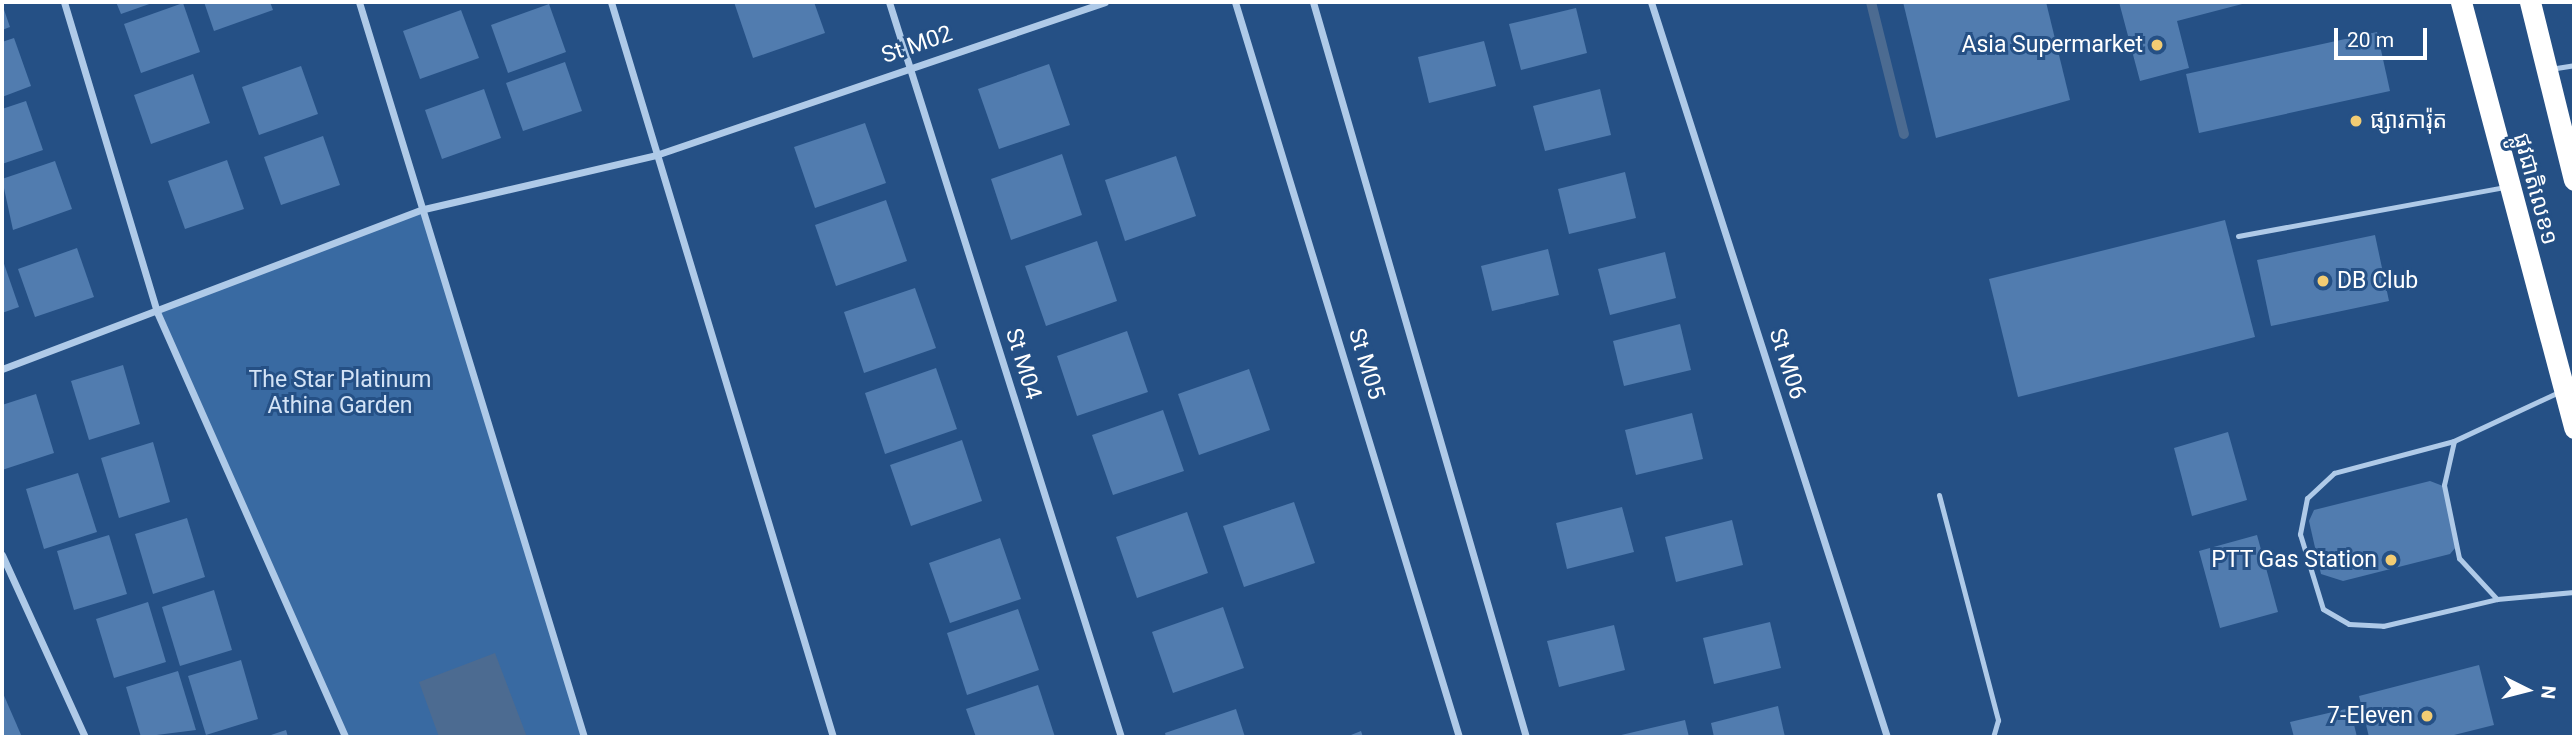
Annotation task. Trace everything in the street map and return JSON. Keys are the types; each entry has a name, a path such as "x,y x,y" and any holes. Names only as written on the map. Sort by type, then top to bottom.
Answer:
{"highway":[{"name":"ផ្លូវជាតិលេខ១","path":"2461,2 2506,187 2574,428"},
{"name":"ផ្លូវជាតិលេខ១","path":"2530,2 2574,180"}],"street":[{"path":"64,2 158,312 345,737"},
{"path":"359,2 584,737"},
{"path":"611,2 833,737"},
{"name":"St M04","path":"889,2 1121,737"},
{"name":"St M02","path":"2,369 424,209 656,155 1105,2"},
{"name":"St M05","path":"1235,2 1460,737"},
{"path":"1313,2 1527,737"},
{"name":"St M06","path":"1651,2 1887,737"},
{"path":"2,555 85,737"}],"lane":[{"path":"2547,70 2574,65"},
{"path":"2238,236 2506,187"},
{"path":"2563,390 2454,441 2334,473 2307,498 2300,534 2323,609 2349,624 2383,626 2497,599 2574,592"},
{"path":"2454,441 2444,485 2459,558 2497,599"},
{"path":"1939,495 1998,720 1993,737"}],"green space":[{"name":"The Star Platinum Athina Garden","path":"424,209 584,737 345,737 157,312"}],"shaded area":[{"path":"495,653 527,737 439,737 419,682"}],"building":[{"path":"116,2 155,2 121,14"},
{"path":"204,2 270,2 273,10 214,31"},
{"path":"734,2 814,2 825,33 753,58"},
{"path":"1903,2 2046,2 2070,100 1936,138"},
{"name":"Asia Supermarket","path":"2119,2 2246,3 2177,21 2189,68 2140,81"},
{"path":"183,3 200,52 141,73 124,24"},
{"path":"2,4 10,27 2,30"},
{"path":"549,4 566,52 508,73 491,25"},
{"path":"1576,8 1587,53 1521,70 1509,24"},
{"path":"461,10 479,58 420,79 403,31"},
{"path":"2377,32 2390,91 2199,133 2186,74"},
{"path":"14,38 31,86 2,97 2,42"},
{"path":"1484,41 1496,86 1429,103 1418,57"},
{"path":"565,62 582,111 523,131 506,83"},
{"path":"1049,64 1070,125 999,149 978,89"},
{"path":"301,66 318,114 259,135 242,87"},
{"path":"193,74 210,123 151,144 134,95"},
{"path":"484,89 501,138 442,159 425,110"},
{"path":"1600,89 1611,135 1545,151 1533,106"},
{"path":"26,101 43,150 2,164 2,109"},
{"path":"865,123 886,183 815,208 794,147"},
{"path":"323,136 340,185 281,205 264,157"},
{"path":"1062,154 1082,215 1011,240 991,179"},
{"path":"1176,156 1196,216 1125,241 1105,180"},
{"path":"227,160 244,209 185,229 168,181"},
{"path":"55,161 72,209 13,230 2,179"},
{"path":"1625,172 1636,218 1569,234 1558,189"},
{"path":"886,200 907,261 836,286 815,225"},
{"path":"2225,220 2255,337 2018,397 1989,279"},
{"name":"DB Club","path":"2375,235 2389,301 2271,326 2257,260"},
{"path":"1097,241 1117,301 1046,326 1025,266"},
{"path":"77,248 94,297 35,317 18,269"},
{"path":"1548,249 1559,295 1492,311 1481,266"},
{"path":"1665,252 1676,298 1610,315 1598,269"},
{"path":"2,258 19,307 2,313"},
{"path":"915,288 936,348 864,373 844,312"},
{"path":"1680,324 1691,370 1624,386 1613,341"},
{"path":"1127,331 1148,392 1077,416 1057,356"},
{"path":"123,365 140,424 89,440 71,381"},
{"path":"936,368 957,429 885,454 865,393"},
{"path":"1249,369 1270,430 1199,455 1178,394"},
{"path":"36,394 54,453 2,470 2,405"},
{"path":"1163,410 1184,471 1113,495 1092,435"},
{"path":"1692,413 1703,459 1636,475 1625,430"},
{"path":"2228,432 2247,500 2192,516 2174,448"},
{"path":"962,440 982,501 911,526 890,465"},
{"path":"153,442 170,502 119,518 101,458"},
{"path":"78,473 97,532 44,549 26,489"},
{"path":"2430,481 2443,486 2456,547 2450,554 2343,581 2321,574 2309,521 2314,510"},
{"path":"1294,502 1315,563 1244,587 1223,526"},
{"path":"1622,507 1634,552 1567,569 1556,523"},
{"path":"1187,512 1208,573 1137,598 1116,537"},
{"path":"187,518 205,577 153,594 135,534"},
{"path":"1732,520 1743,565 1676,582 1665,537"},
{"path":"109,535 127,594 74,610 57,551"},
{"path":"2257,535 2278,612 2220,628 2199,551"},
{"path":"1000,538 1021,599 950,623 929,563"},
{"path":"214,590 232,650 180,666 162,607"},
{"path":"148,602 166,662 114,678 96,619"},
{"path":"1223,607 1244,668 1173,693 1152,632"},
{"path":"1018,609 1039,670 967,695 947,633"},
{"path":"1770,622 1781,668 1714,684 1703,638"},
{"path":"1614,625 1625,670 1559,687 1547,641"},
{"path":"241,660 258,719 206,735 188,676"},
{"path":"2479,665 2494,725 2446,737 2369,737 2359,696"},
{"path":"178,671 196,730 141,737 126,687"},
{"path":"1038,685 1055,737 976,737 966,709"},
{"path":"2,691 22,737 2,737"},
{"path":"1778,706 1785,737 1714,737 1711,723"},
{"path":"2350,708 2357,737 2294,737 2290,722"},
{"path":"1236,709 1245,737 1166,737 1165,733"},
{"path":"1685,720 1689,737 1617,736"},
{"path":"286,730 288,737 265,737"},
{"path":"1361,731 1363,737 1346,737"}],"waterway":[{"path":"1871,2 1904,134"}],"place":[{"name":"Asia Supermarket","path":"2157,45"},
{"name":"ផ្សារការ៉ុត","path":"2356,121"},
{"name":"DB Club","path":"2323,281"},
{"name":"PTT Gas Station","path":"2391,560"},
{"name":"7-Eleven","path":"2427,716"}]}
